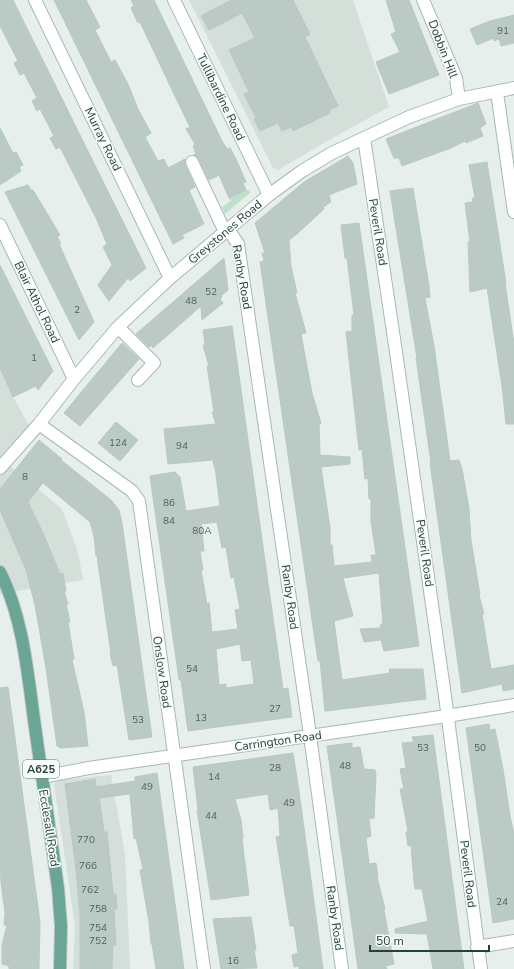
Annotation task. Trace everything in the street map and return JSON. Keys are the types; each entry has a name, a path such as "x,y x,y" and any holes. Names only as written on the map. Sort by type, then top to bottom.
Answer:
{"main road":[{"name":"Ecclesall Road","path":"0,572 7,586 16,612 25,655 58,888 61,926 60,969"}],"street":[{"name":"Murray Road","path":"36,0 170,278"},
{"name":"Tullibardine Road","path":"174,0 269,195"},
{"name":"Dobbin Hill","path":"423,0 456,78 459,99"},
{"name":"Greystones Road","path":"0,468 39,424 74,379 118,327 170,278 269,195 332,153 409,117 459,99 514,88"},
{"path":"497,92 514,212"},
{"name":"Peveril Road","path":"364,138 396,352 447,716 480,969"},
{"name":"Ranby Road","path":"192,162 227,230 238,244 310,736 342,969"},
{"name":"Blair Athol Road","path":"0,225 74,379"},
{"path":"118,327 154,363 138,380"},
{"name":"Onslow Road","path":"39,424 132,491 139,501 204,969"},
{"name":"Carrington Road","path":"42,777 89,768 514,705"},
{"path":"477,947 514,940"}],"shaded area":[{"path":"189,0 353,0 389,107 278,170 273,168"},
{"path":"0,369 13,397 30,427 5,462 62,509 78,552 83,580 0,594"},
{"path":"111,775 125,854 130,969 73,969 75,925 54,785 56,782 61,780"}],"green space":[{"path":"249,190 250,193 225,214 222,207 231,201 229,198"}],"building":[{"path":"0,0 13,0 146,268 130,281 128,278 109,301 98,285 112,265 103,247 107,244 96,218 60,147 56,149 50,138 54,136 40,109 37,111 32,101 37,98 24,73 20,75 14,63 18,61 0,26"},
{"path":"54,0 86,0 100,27 95,30 111,62 115,60 151,133 145,137 158,161 164,159 168,168 185,159 185,165 195,187 189,190 204,224 182,235 184,238 173,244"},
{"path":"131,0 154,0 222,141 227,149 230,148 236,159 246,182 243,183 246,190 229,198 219,175 209,180 199,159 194,155 196,154 193,146 195,144 186,129 190,127 140,22 138,23 131,8 134,6"},
{"path":"231,0 293,0 310,34 305,37 338,106 329,110 330,113 293,131 291,127 282,131 278,123 260,131 254,119 256,118 244,94 249,92 229,50 255,38 242,13 209,30 201,16"},
{"path":"386,0 409,0 439,75 389,94 376,62 400,52 391,34 396,32"},
{"path":"514,15 514,43 501,46 499,39 494,41 494,38 477,45 470,29 490,21"},
{"path":"478,103 486,124 480,128 483,136 466,143 465,141 451,148 402,166 399,158 394,158 386,139"},
{"path":"0,128 13,153 16,152 23,165 19,167 21,171 0,185"},
{"path":"348,156 353,163 357,184 329,195 331,202 323,207 324,209 289,240 291,266 297,293 295,293 306,333 301,334 312,393 321,423 319,424 320,455 350,457 350,464 321,467 330,528 330,545 332,545 334,566 372,562 371,555 376,555 371,521 371,499 369,499 368,478 365,479 362,449 359,450 346,332 352,331 352,315 354,315 347,258 345,258 341,225 359,223 419,646 384,651 381,640 364,642 360,629 380,628 381,624 383,624 379,573 343,578 353,616 334,621 342,680 390,673 389,669 423,669 426,699 325,711 320,661 318,661 260,262 264,261 262,253 265,253 255,223 304,182"},
{"path":"487,162 514,344 514,424 506,424 502,386 487,288 470,292 468,242 470,242 465,203 473,202 472,198 475,198 469,165"},
{"path":"28,185 31,190 33,190 60,235 57,236 61,244 59,244 94,322 79,340 5,192"},
{"path":"413,188 429,286 430,297 425,298 434,346 450,461 459,460 462,469 469,508 471,540 479,595 484,614 482,614 491,669 514,665 514,689 503,691 502,684 462,693 417,358 390,191"},
{"path":"224,258 228,290 221,296 222,297 220,299 223,303 202,320 201,306 153,348 151,345 149,347 136,334"},
{"path":"0,265 53,371 38,390 36,386 13,397 0,368"},
{"path":"232,326 283,689 288,688 292,717 188,731 181,680 179,680 150,476 175,472 180,477 186,511 220,506 213,460 168,464 164,429 216,424 212,412 214,412 207,366 209,366 203,345 205,345 203,330","holes":["217,522 222,548 226,547 231,578 234,577 240,609 235,610 238,629 212,632 209,603 207,604 201,570 203,570 200,551 204,551 201,524","240,644 242,661 251,660 254,684 226,688 226,684 219,685 216,649"]},
{"path":"122,343 139,359 80,426 64,413"},
{"path":"116,422 138,440 120,461 98,443"},
{"path":"39,440 62,459 61,460 111,500 119,510 152,737 129,740 117,665 113,666 110,654 94,536 90,522 43,483 28,502 60,574 63,573 66,591 64,591 68,604 66,604 70,622 68,622 74,659 72,660 84,712 88,746 61,748 57,746 35,605 26,570 0,510 0,489"},
{"path":"8,687 40,922 39,969 9,969 9,966 2,964 2,945 7,925 4,925 5,913 0,862 0,688"},
{"path":"489,724 490,730 495,729 514,834 514,919 493,923 466,728"},
{"path":"433,735 464,969 433,969 427,934 395,933 395,929 428,921 422,889 415,889 411,845 408,846 406,832 408,831 400,789 404,789 400,769 406,768 402,743 414,742 412,737"},
{"path":"352,743 352,748 360,747 364,769 375,770 376,775 374,818 369,819 371,836 366,838 369,864 376,863 377,877 385,909 394,964 386,966 387,969 358,969 327,746"},
{"path":"293,753 323,969 299,969 299,966 294,967 292,955 298,953 294,926 290,926 276,837 280,836 278,808 270,810 268,794 235,799 241,820 249,895 211,900 197,810 193,767"},
{"path":"157,773 184,969 156,969 140,870 143,869 136,838 134,839 130,794 99,798 104,832 107,832 113,894 116,894 117,909 114,910 116,945 113,945 112,969 80,969 80,915 65,784 95,779 96,787 135,781 135,777"},
{"path":"251,917 257,968 221,969 213,919"}]}
